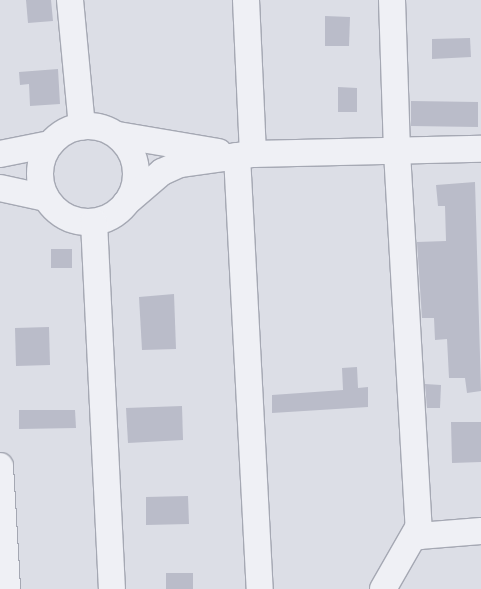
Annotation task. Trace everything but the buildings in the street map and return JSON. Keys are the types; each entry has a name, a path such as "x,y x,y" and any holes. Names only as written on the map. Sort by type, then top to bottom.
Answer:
{"street":[{"path":"70,0 82,126"},
{"path":"246,0 245,155 260,589"},
{"path":"392,0 397,152 419,536 481,530"},
{"path":"245,155 118,135 101,127 82,126 64,132 50,144 42,161 40,180 46,198 59,212 75,220 94,222 112,216 162,172 180,164 245,155 481,149"},
{"path":"118,135 130,149 136,167 135,186 126,203"},
{"path":"0,154 50,144"},
{"path":"0,188 46,198"},
{"path":"94,222 112,589"},
{"path":"0,466 7,589"},
{"path":"383,589 418,528"}]}
